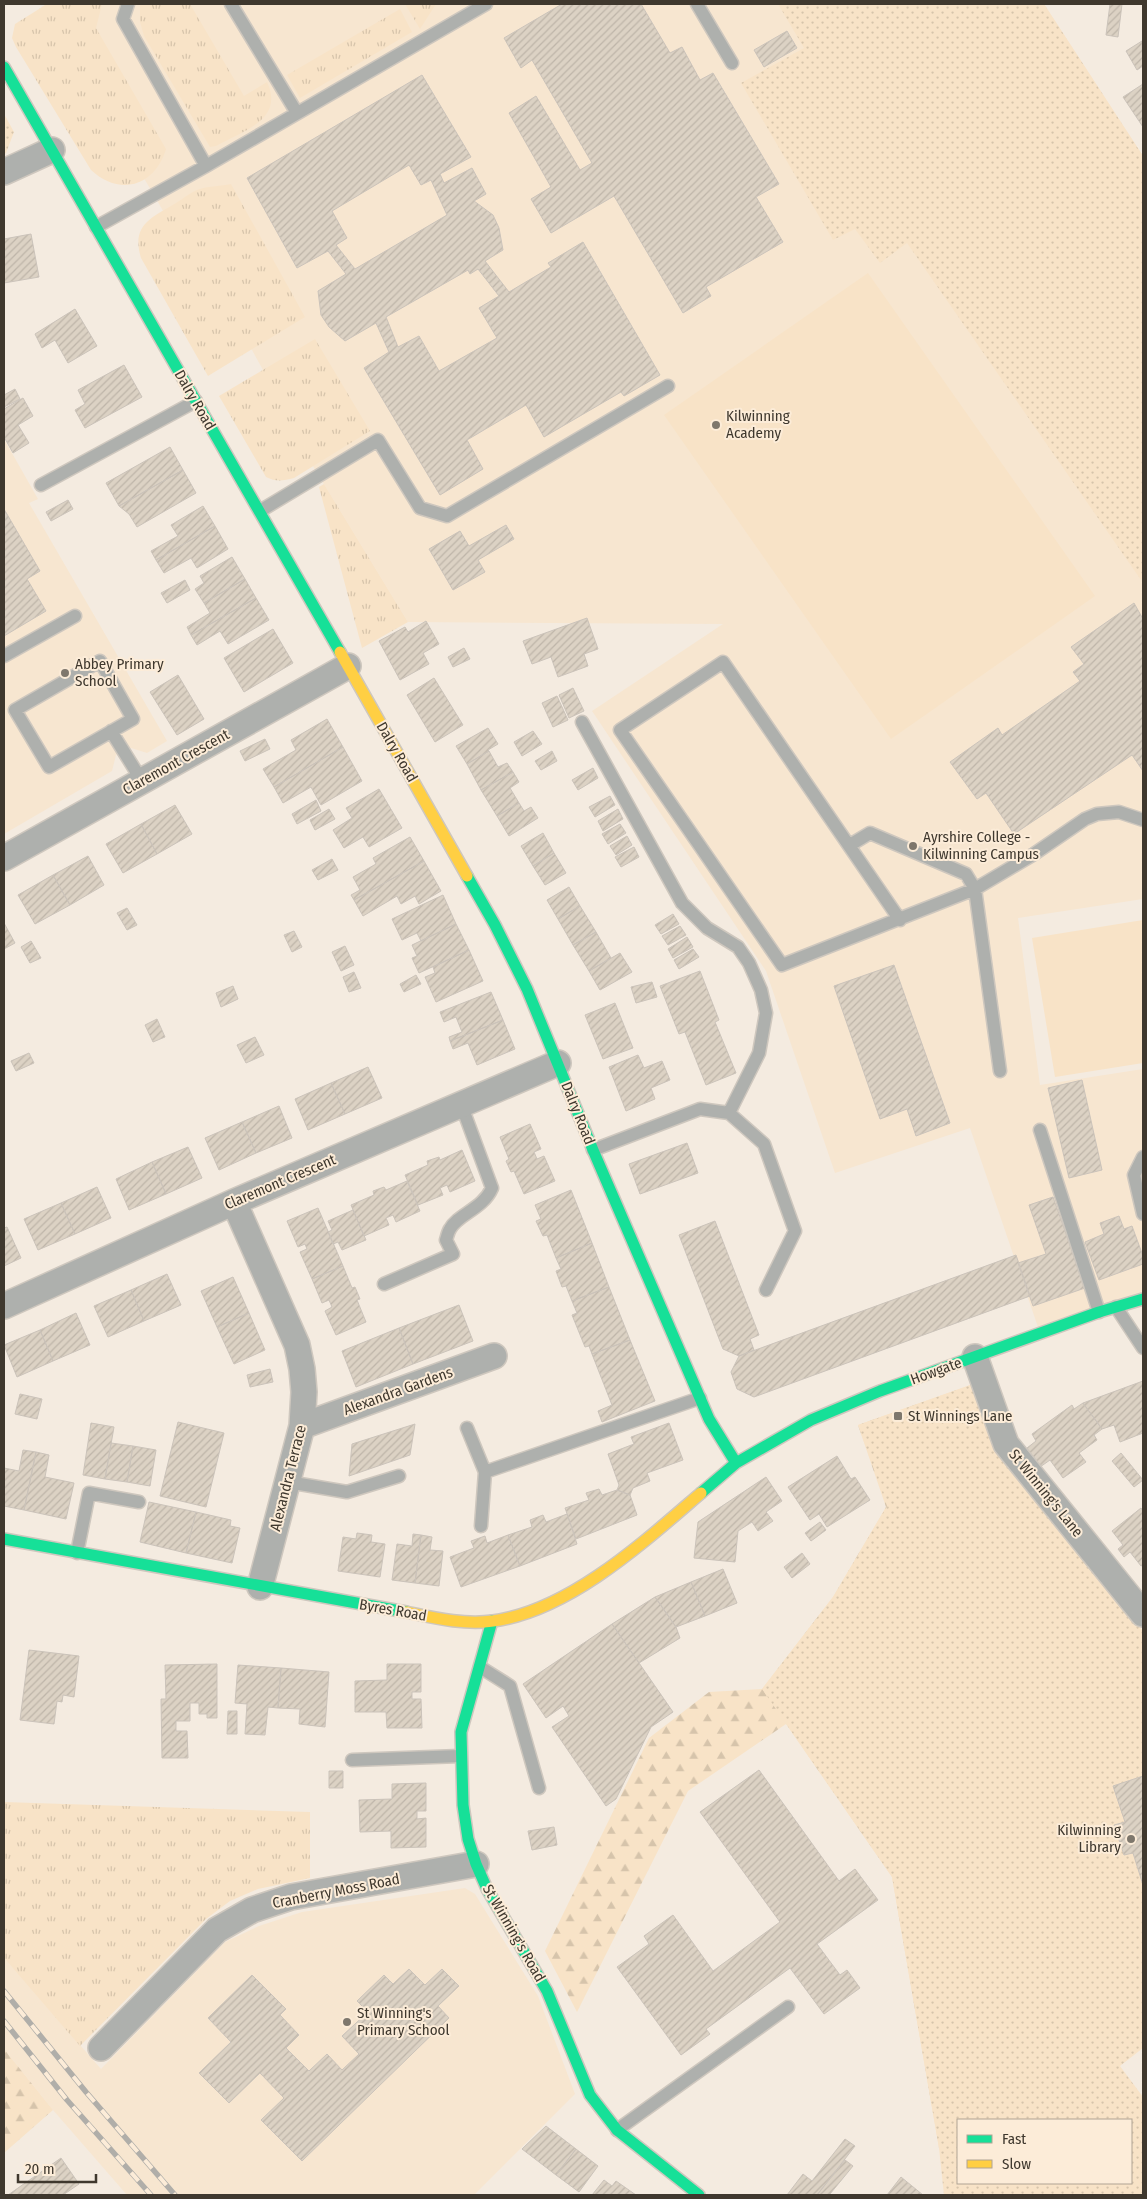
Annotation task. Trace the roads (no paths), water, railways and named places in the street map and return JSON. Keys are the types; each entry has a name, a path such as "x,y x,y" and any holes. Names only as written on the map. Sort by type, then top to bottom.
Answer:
{"main road":[{"name":"Dalry Road","path":"4,67 260,511 494,925 527,989 593,1150 700,1398 736,1463"},
{"name":"Howgate","path":"736,1463 780,1436 811,1420 880,1391 1099,1312 1143,1299"},
{"name":"Byres Road","path":"4,1539 442,1619 466,1622 492,1621 524,1615 555,1602 629,1554 736,1463"},
{"name":"St Winning's Road","path":"492,1621 461,1732 460,1756 463,1805 468,1838 476,1864 487,1889 547,1991 590,2095 617,2130 698,2195"}],"street":[{"path":"4,172 52,150"},
{"name":"Claremont Crescent","path":"4,858 348,666"},
{"name":"Claremont Crescent","path":"4,1306 234,1202 558,1063"},
{"name":"Alexandra Terrace","path":"234,1202 297,1345 303,1384 302,1426 260,1587"},
{"name":"Alexandra Gardens","path":"302,1426 494,1356"},
{"name":"St Winning's Lane","path":"975,1357 1006,1444 1143,1614"},
{"name":"Cranberry Moss Road","path":"100,2048 217,1930 252,1910 291,1897 476,1864"}],"lane":[{"path":"128,4 123,19 206,166"},
{"path":"231,4 296,113"},
{"path":"96,227 206,166 472,7 486,4"},
{"path":"697,4 732,63"},
{"path":"260,511 378,440 420,508 447,516 668,386"},
{"path":"41,484 196,401"},
{"path":"4,656 75,616"},
{"path":"100,662 133,718 111,731 48,767 15,710 100,662"},
{"path":"900,920 723,662 620,730 782,965 900,920 975,889 1091,817 1108,812 1119,812 1143,820"},
{"path":"582,722 682,903 707,928 738,947 749,963 762,990 766,1013 759,1053 729,1112"},
{"path":"111,731 142,781"},
{"path":"850,845 870,833 966,874 975,889 1000,1071"},
{"path":"384,1284 453,1254 446,1240 450,1228 489,1196 492,1188 461,1104"},
{"path":"593,1150 700,1109 729,1112 764,1144 795,1231 766,1290"},
{"path":"1040,1130 1099,1312"},
{"path":"1143,1157 1134,1175 1143,1214"},
{"path":"1116,1307 1143,1348"},
{"path":"485,1472 700,1398"},
{"path":"467,1428 485,1472 481,1526"},
{"path":"288,1482 347,1492 399,1476"},
{"path":"78,1553 89,1493 139,1502"},
{"path":"480,1668 510,1686 539,1788"},
{"path":"352,1760 460,1756"},
{"path":"617,2130 788,2007"}],"railway":[{"path":"4,1991 86,2092 175,2195"},
{"path":"4,2021 67,2100 151,2195"}],"place":[{"name":"Kilwinning Academy","path":"716,425"},
{"name":"Abbey Primary School","path":"65,673"},
{"name":"Ayrshire College - Kilwinning Campus","path":"913,846"},
{"name":"St Winnings Lane","path":"898,1416"},
{"name":"Kilwinning Library","path":"1131,1839"},
{"name":"St Winning's Primary School","path":"347,2022"}]}
